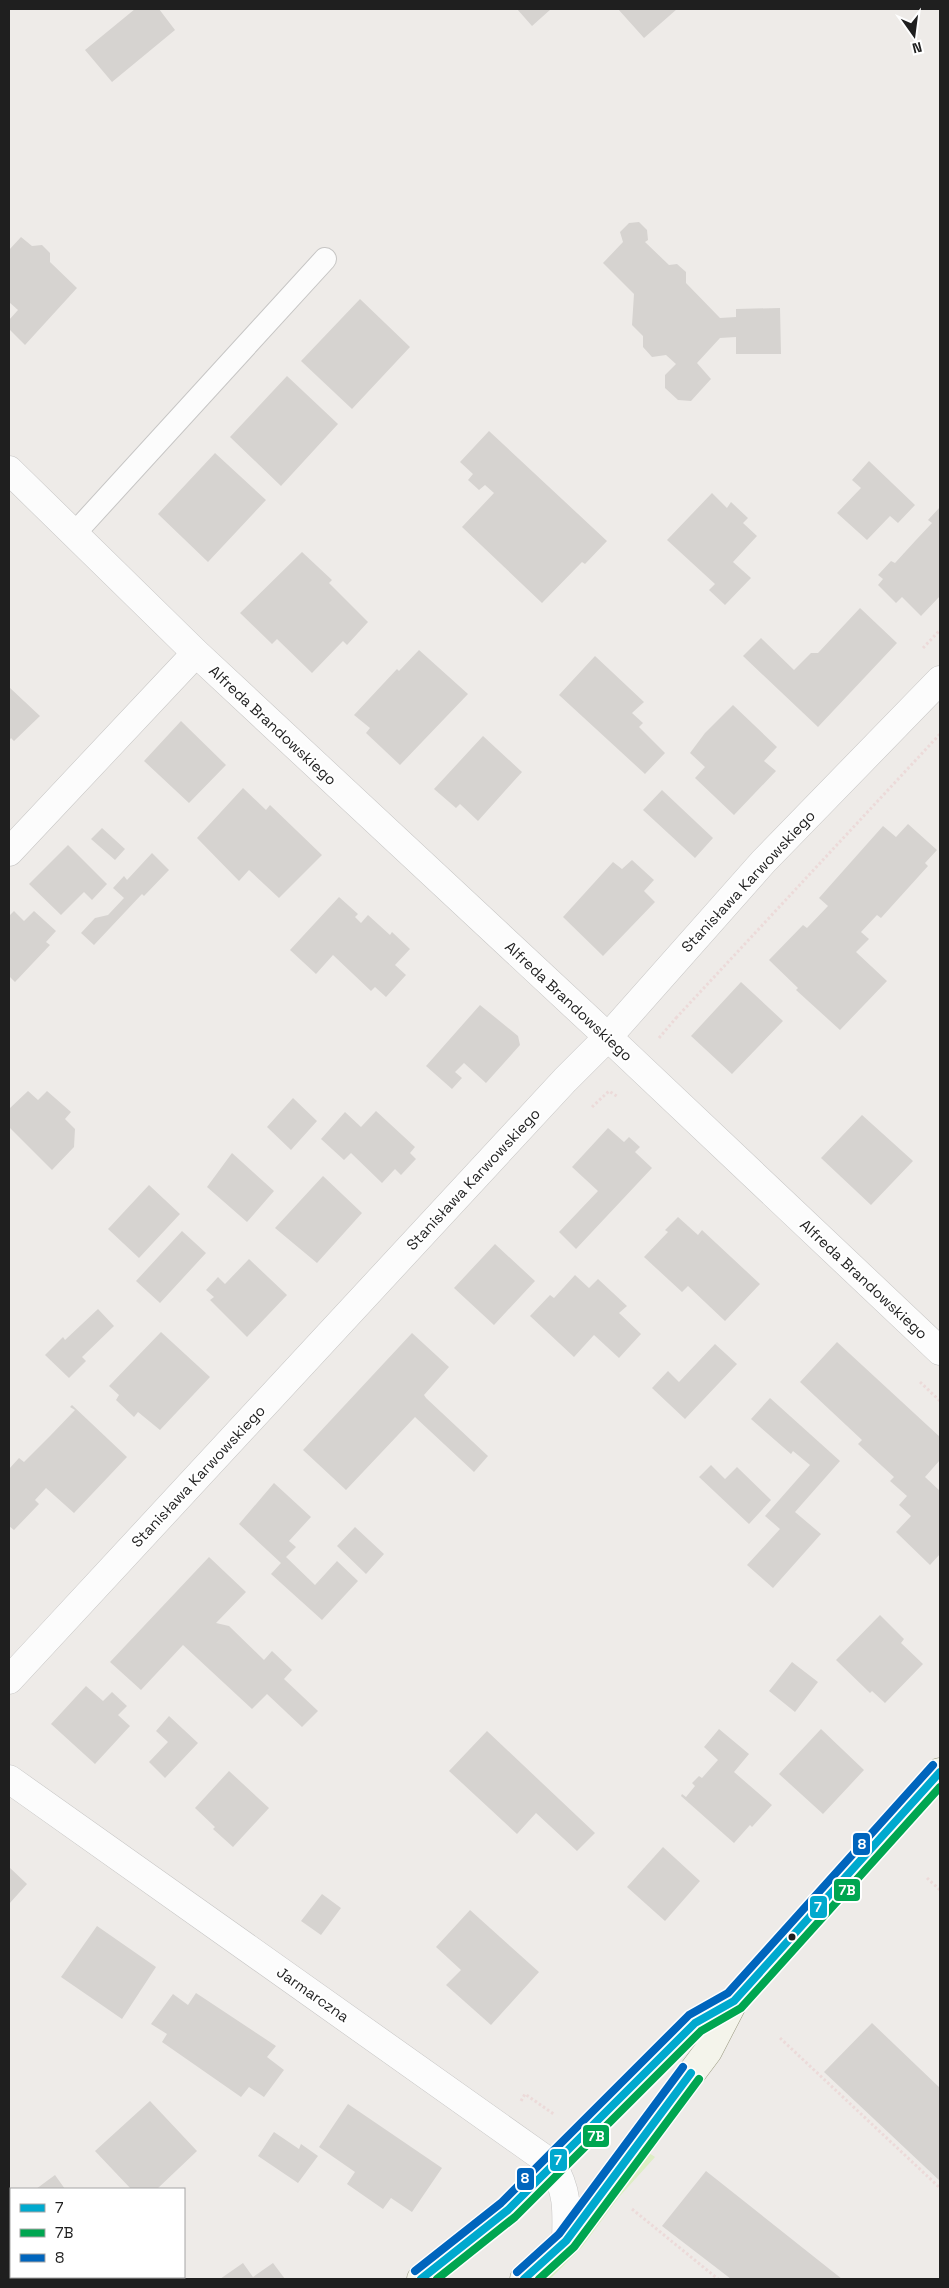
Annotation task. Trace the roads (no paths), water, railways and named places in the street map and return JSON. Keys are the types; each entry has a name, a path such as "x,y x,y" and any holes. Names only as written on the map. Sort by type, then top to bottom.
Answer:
{"street":[{"name":"Alfreda Brandowskiego","path":"9,470 196,653 608,1036 940,1351"},
{"name":"Alfreda Brandowskiego","path":"9,852 196,653"},
{"name":"Stanisława Karwowskiego","path":"9,1680 565,1080 608,1036 763,862 940,680"},
{"path":"524,2279 566,2241 708,2051 734,2001 940,1772"},
{"name":"Jarmarczna","path":"9,1780 552,2164 561,2179 568,2202 566,2241"},
{"path":"421,2279 508,2210 695,2023 734,2001"}],"lane":[{"path":"74,534 325,259"}]}
